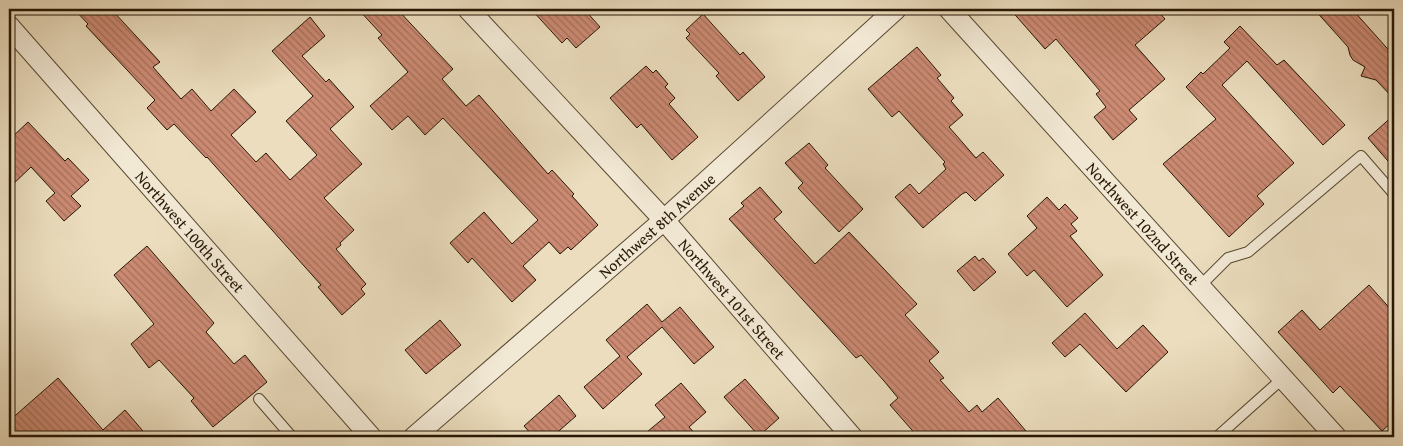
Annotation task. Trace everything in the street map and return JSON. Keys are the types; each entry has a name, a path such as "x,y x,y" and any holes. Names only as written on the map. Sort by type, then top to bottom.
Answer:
{"street":[{"name":"Northwest 101st Street","path":"468,9 664,220 852,437"},
{"name":"Northwest 8th Avenue","path":"414,437 664,220 896,9"},
{"name":"Northwest 102nd Street","path":"950,9 1336,437"},
{"name":"Northwest 100th Street","path":"9,26 372,437"}],"lane":[{"path":"1200,286 1228,258 1248,252 1361,156 1394,194"},
{"path":"1217,437 1283,378"},
{"path":"260,399 292,437"}],"building":[{"path":"74,9 111,9 160,62 153,67 181,99 192,89 211,111 234,89 256,112 231,135 256,162 266,153 290,180 317,155 286,121 313,96 272,51 310,17 325,36 302,56 326,82 329,79 354,107 330,129 362,164 324,198 354,230 336,249 366,284 361,289 365,294 342,315 318,287 321,285 207,157 174,124 167,130 147,108 155,100 86,26 88,24"},
{"path":"358,9 397,9 453,69 442,79 466,106 479,95 548,174 552,170 574,194 572,196 598,225 571,250 568,247 560,254 549,242 523,266 536,280 512,302 472,258 468,263 450,243 484,212 512,244 538,220 443,118 425,135 408,116 392,130 370,106 408,72 378,38 382,35"},
{"path":"531,9 584,9 600,27 576,48 567,38 562,43"},
{"path":"1010,9 1156,9 1165,19 1135,45 1165,79 1129,110 1137,119 1113,140 1094,117 1106,107 1096,94 1100,91 1056,39 1045,49"},
{"path":"1314,9 1352,9 1394,56 1394,99 1376,80 1361,76 1365,67 1353,60 1348,47"},
{"path":"703,14 740,55 743,52 765,77 738,101 716,76 719,73 686,38 690,34 686,30"},
{"path":"1240,26 1277,65 1284,60 1345,125 1323,145 1247,61 1222,85 1294,163 1257,196 1264,204 1229,237 1163,164 1216,119 1186,87 1201,72 1203,74 1230,48 1224,42"},
{"path":"917,47 941,75 937,78 954,98 951,101 963,115 949,127 976,158 983,152 1004,175 975,201 966,192 962,194 923,228 895,197 910,184 919,194 946,169 943,164 945,162 899,111 892,117 868,89"},
{"path":"646,66 653,73 656,70 668,84 665,87 675,98 669,104 698,137 672,160 641,124 637,128 610,98"},
{"path":"1394,115 1394,168 1368,138"},
{"path":"28,122 65,161 68,158 89,180 71,196 81,206 64,221 46,201 55,193 31,167 9,188 9,140"},
{"path":"809,143 828,165 825,168 863,209 839,232 798,188 803,183 785,163"},
{"path":"760,187 782,212 774,219 815,264 849,232 917,304 905,315 939,352 929,361 944,378 940,380 969,412 977,405 982,412 998,398 1031,437 918,437 890,405 898,398 884,381 861,355 856,358 729,219 744,206 741,203"},
{"path":"1047,197 1059,210 1065,204 1078,218 1071,224 1077,231 1070,236 1103,275 1067,307 1034,270 1027,276 1008,254 1037,228 1027,216"},
{"path":"147,246 214,323 206,332 234,364 245,355 267,382 213,427 191,401 194,398 159,360 149,368 131,344 154,324 114,275"},
{"path":"975,256 979,261 983,258 996,272 974,291 957,271"},
{"path":"1369,285 1394,313 1394,420 1382,431 1340,386 1333,393 1278,332 1302,310 1320,330"},
{"path":"647,304 662,322 680,307 714,347 694,364 662,327 627,357 642,374 603,409 584,387 620,356 606,340"},
{"path":"1085,313 1117,349 1143,325 1168,352 1126,392 1080,344 1065,357 1052,343"},
{"path":"440,320 461,345 426,374 405,350"},
{"path":"58,378 103,430 125,410 148,437 17,437 9,428 9,421"},
{"path":"745,379 779,418 759,436 724,397"},
{"path":"681,383 706,412 689,427 698,437 641,437 665,417 655,405"},
{"path":"559,395 576,416 552,437 534,437 524,426"}]}
